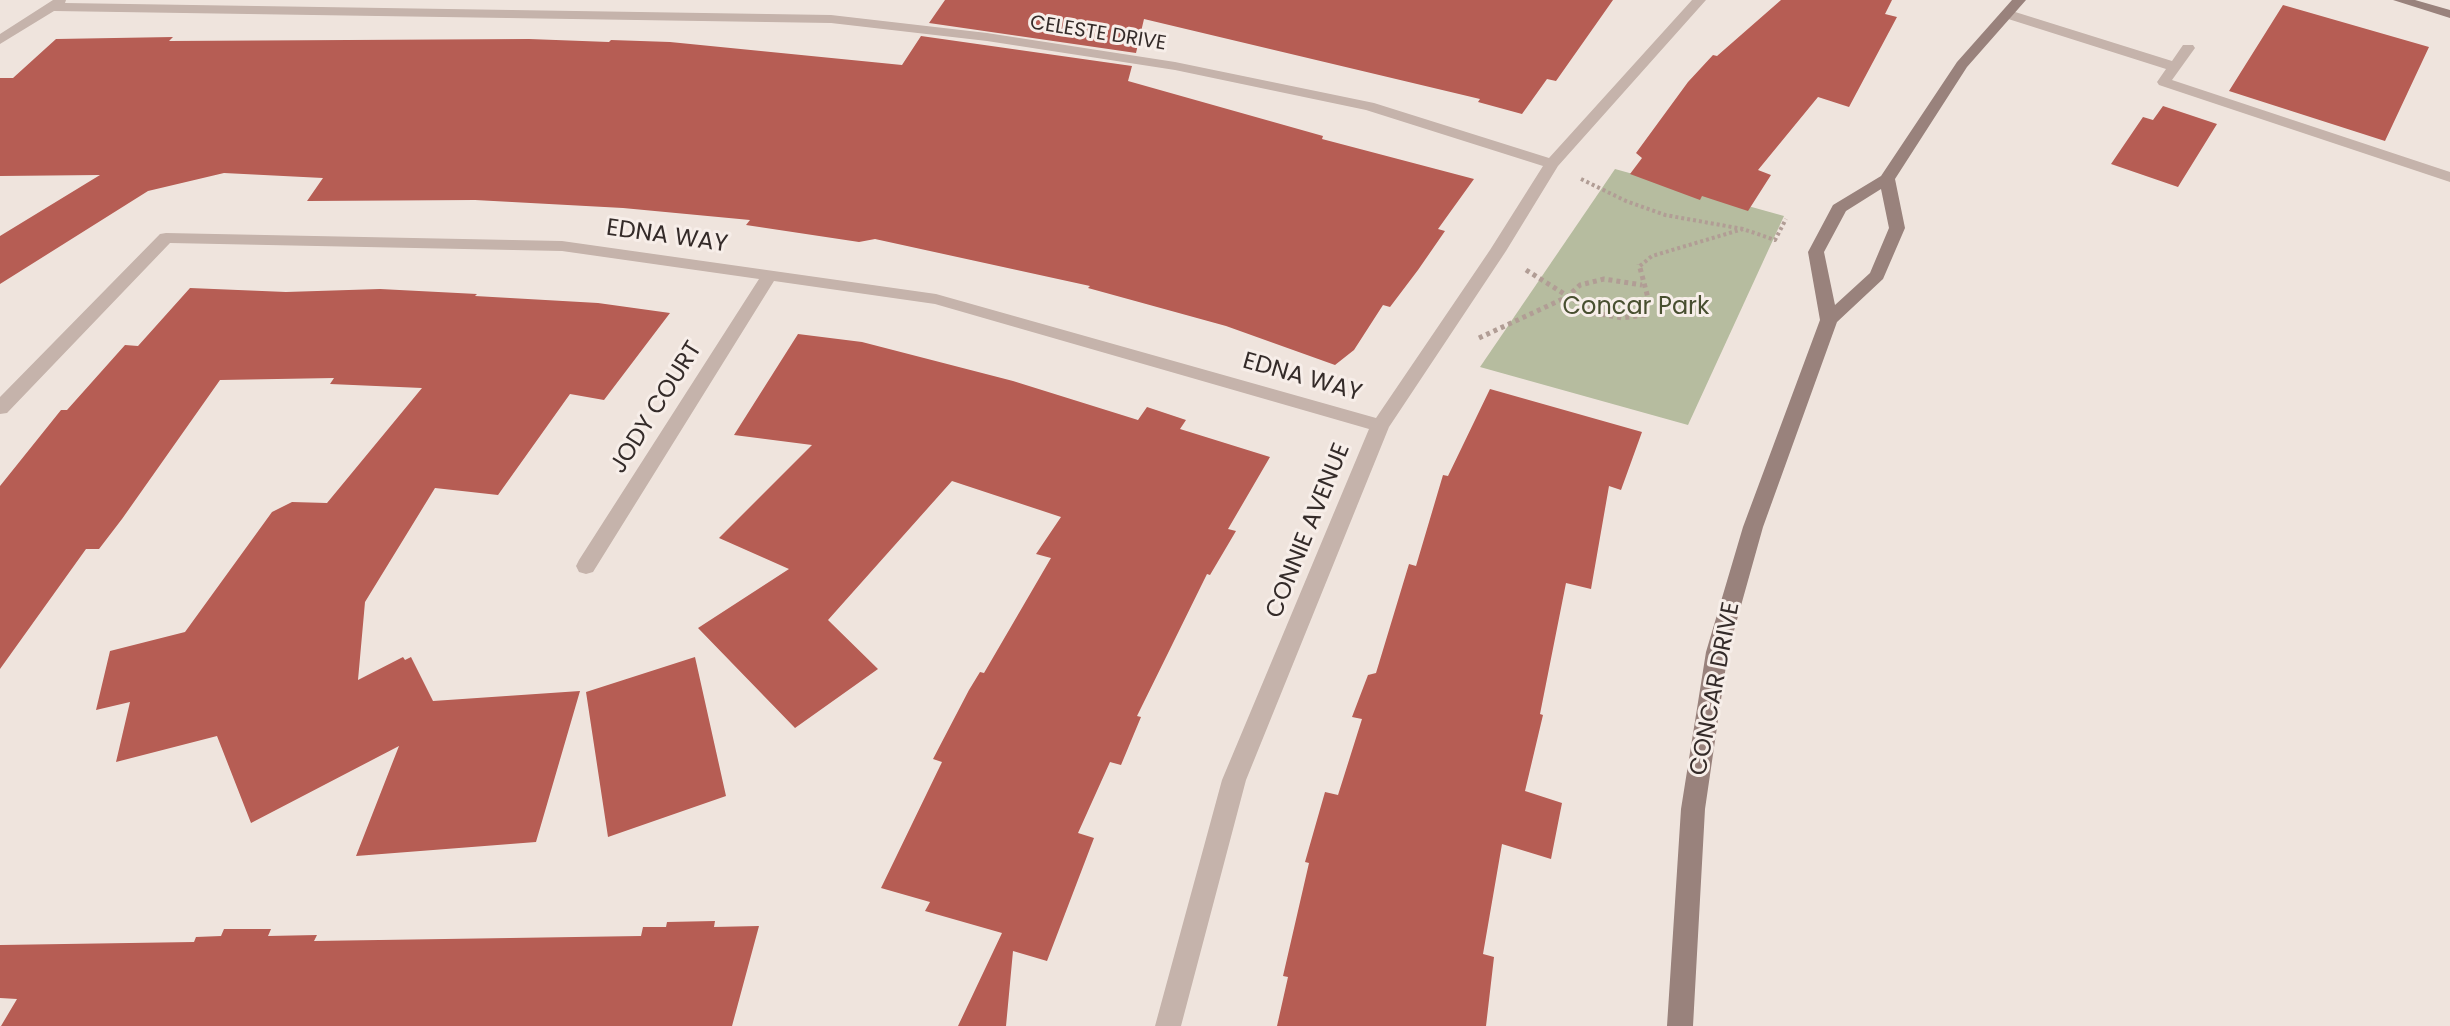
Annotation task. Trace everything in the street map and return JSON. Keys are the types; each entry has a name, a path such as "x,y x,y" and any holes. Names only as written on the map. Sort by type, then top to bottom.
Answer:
{"main road":[{"path":"1829,320 1816,252 1839,208 1887,179 1962,65 2019,0"},
{"path":"2400,0 2450,14"},
{"name":"CONCAR DRIVE","path":"1680,1026 1693,809 1717,652 1753,527 1829,320 1877,275 1897,228 1887,179"}],"street":[{"name":"CONNIE AVENUE","path":"1168,1026 1234,780 1380,426 1498,251 1552,164 1699,0"},
{"name":"CELESTE DRIVE","path":"56,3 831,19 987,37 1175,66 1369,106 1552,164"},
{"path":"0,40 56,3"},
{"path":"2007,14 2175,67"},
{"path":"2188,48 2164,82 2450,177"},
{"name":"EDNA WAY","path":"0,408 166,238 562,246 936,299 1380,426"},
{"name":"JODY COURT","path":"586,566 769,276"}],"path":[{"path":"1552,164 1626,201 1665,215 1743,229 1775,240 1786,219"},
{"path":"1498,251 1595,313 1622,318 1645,315 1648,298 1642,285 1639,264 1652,256 1743,229"},
{"path":"1446,328 1483,339 1531,312 1567,297 1580,285 1604,279 1642,285"}],"green space":[{"name":"Concar Park","path":"1615,169 1784,216 1688,425 1480,367"}],"building":[{"path":"945,0 1613,0 1556,81 1547,79 1522,114 1478,102 1480,99 1144,19 1136,53 929,23"},
{"path":"1781,0 1892,0 1885,14 1897,17 1849,107 1818,97 1758,170 1771,175 1748,211 1702,196 1700,200 1630,174 1642,158 1636,153 1688,82 1713,55 1717,56"},
{"path":"2283,5 2429,47 2385,141 2229,91"},
{"path":"921,36 1132,66 1128,81 1323,136 1322,139 1474,179 1438,229 1445,231 1418,270 1390,307 1383,305 1354,350 1335,365 1226,326 1088,288 1090,286 875,239 859,242 746,225 750,220 623,208 475,200 307,201 323,178 224,173 148,191 0,284 0,236 100,175 0,176 0,78 13,78 56,39 611,40 670,42 902,65"},
{"path":"2163,106 2217,124 2178,187 2111,164 2143,117 2153,120"},
{"path":"190,288 286,292 380,289 477,294 475,296 598,303 670,313 604,400 570,394 498,495 435,488 365,602 358,680 403,657 405,660 411,657 433,701 580,691 536,842 356,856 399,746 251,823 217,736 116,762 130,702 96,710 110,651 185,632 272,512 292,502 327,503 422,388 330,384 334,378 220,380 122,519 99,549 86,549 0,669 0,486 61,410 67,410 125,345 138,346"},
{"path":"798,334 862,342 1013,381 1138,420 1147,407 1186,420 1180,429 1270,457 1228,529 1236,531 1210,575 1207,574 1137,716 1141,717 1121,765 1110,762 1078,833 1094,838 1047,961 1013,951 1006,1026 958,1026 1002,933 925,911 930,902 881,888 942,762 933,759 969,690 980,672 984,673 1051,558 1036,554 1061,517 952,481 828,620 878,669 795,728 698,628 789,569 719,538 812,445 734,435"},
{"path":"1490,389 1642,432 1621,490 1609,486 1591,589 1566,583 1540,714 1543,715 1525,791 1562,803 1551,859 1502,844 1483,954 1494,957 1486,1026 1277,1026 1288,977 1283,976 1309,863 1305,862 1325,792 1338,795 1362,719 1352,717 1368,675 1376,673 1409,564 1416,566 1443,475 1448,476"},
{"path":"695,657 726,796 608,837 586,692"},
{"path":"715,921 714,927 759,926 732,1026 1,1026 17,999 0,998 0,945 194,942 196,937 221,936 224,929 271,929 268,936 317,935 314,941 641,936 643,927 666,927 667,922"}]}
